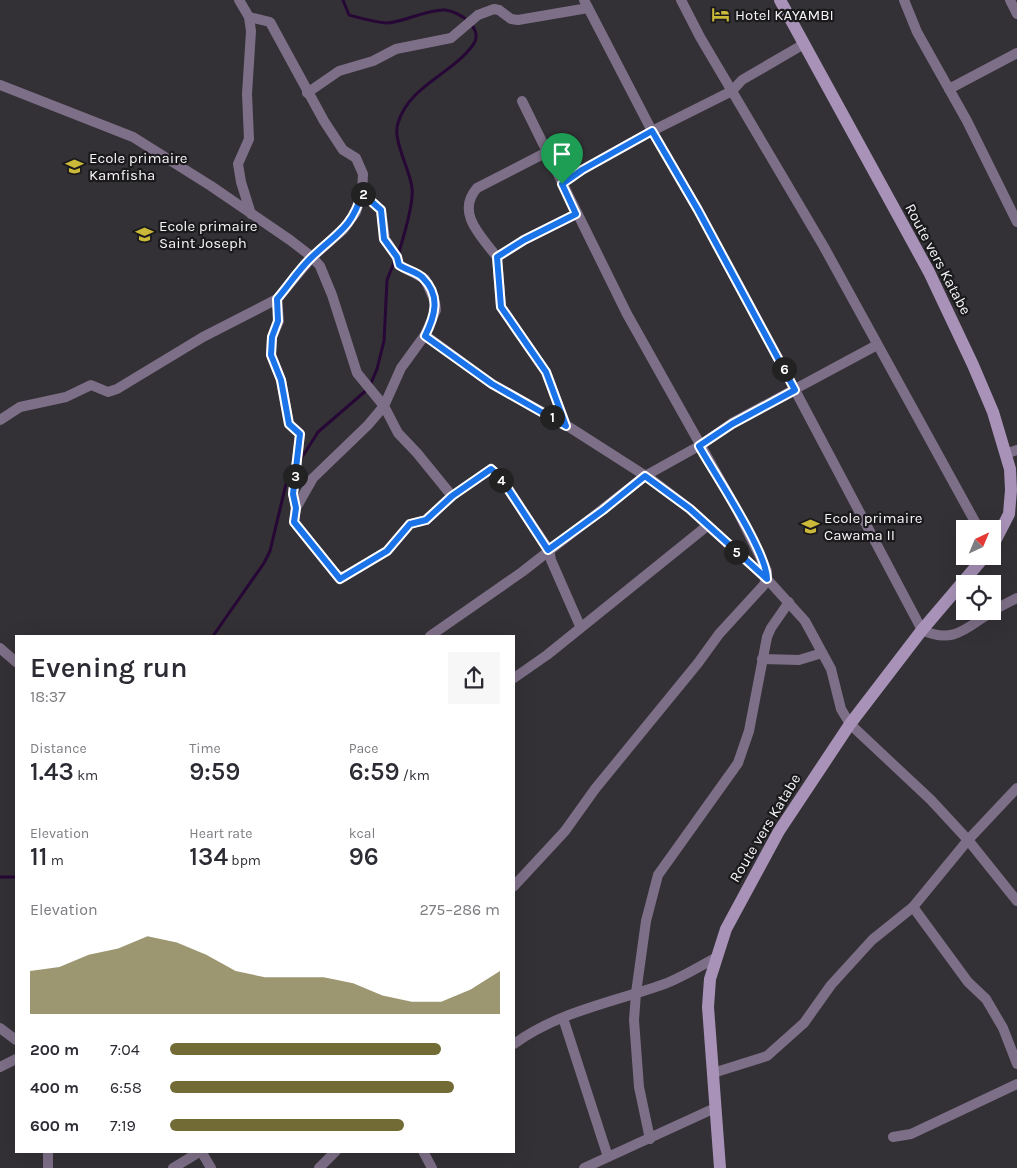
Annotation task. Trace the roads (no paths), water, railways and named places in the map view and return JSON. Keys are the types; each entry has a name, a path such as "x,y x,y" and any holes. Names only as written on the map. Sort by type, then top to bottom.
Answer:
{"street":[{"path":"239,0 249,17 251,31 247,94 250,131 246,148 238,164 240,182 251,214"},
{"path":"680,0 790,187 975,520"},
{"name":"Route vers Katabe","path":"780,0 950,315 1011,452 1009,514 1001,530"},
{"path":"904,0 917,32 949,89 1017,222"},
{"path":"1010,0 1017,14"},
{"path":"307,93 333,75 373,61 396,49 451,38 468,21 493,5 511,19 518,20 586,4 652,131 698,210 922,630 935,636 952,635 965,630 1017,598"},
{"path":"0,420 20,407 66,396 91,385 108,392 117,389 203,337 277,299 312,258 343,230 353,217 362,193 364,174 356,158 347,153 338,143 307,93 270,22 249,17"},
{"path":"562,184 582,170 652,131 732,91 742,80 804,44"},
{"path":"949,89 1017,53"},
{"path":"0,85 133,137 290,240 312,258 320,266 332,295 357,373 384,406 398,433 417,452 452,496"},
{"path":"515,885 565,831 595,789 698,663 719,634 763,586 767,579 767,570 754,542 626,314 522,101"},
{"path":"547,152 477,188 471,195 468,210 476,228 497,257 501,307 546,372 566,426"},
{"path":"362,193 381,210 384,239 397,257 399,265 422,276 432,295 436,310 425,336 401,368 384,406 312,478 296,508 294,522 340,579 387,551 395,544 410,524 426,520 452,496 486,471 494,470 548,550 580,626"},
{"path":"497,257 524,240 576,214"},
{"path":"277,299 278,321 272,337 271,355 283,388 289,424 300,434 293,494 296,508"},
{"path":"425,336 492,384 566,426 645,476 690,509 767,579 805,621 830,670 841,708 850,724 900,770 968,840 1017,901"},
{"path":"431,635 506,584 645,476 699,446 732,424 877,345"},
{"path":"515,677 547,655 580,626 707,526"},
{"name":"Route vers Katabe","path":"720,1168 714,1108 708,1007 710,979 715,958 726,929 779,830 850,724 922,630 977,565"},
{"path":"650,1139 639,1087 634,1020 646,921 658,875 738,763 749,731 762,659 770,628 789,602"},
{"path":"0,648 15,661"},
{"path":"762,659 799,660 822,653"},
{"path":"713,1073 767,1056 804,1023 831,985 872,940 913,907 968,840 1017,788"},
{"path":"913,907 968,982 990,1006 1003,1028 1017,1064"},
{"path":"515,1043 531,1032 594,1004 636,993 681,977 715,958"},
{"path":"563,1018 608,1157"},
{"path":"0,1028 15,1039"},
{"path":"0,1067 15,1060"},
{"path":"893,1137 911,1134 1017,1084"},
{"path":"584,1168 714,1108"},
{"path":"48,1153 48,1168"},
{"path":"173,1168 198,1153"},
{"path":"202,1153 211,1168"},
{"path":"320,1168 334,1153"},
{"path":"424,1153 432,1168"}],"waterway":[{"path":"343,0 349,15 386,23 438,10 451,11 469,22 476,33 473,45 464,55 411,99 398,123 397,138 412,188 408,222 398,255"},
{"path":"301,459 318,432 369,388 377,369 384,341 387,280 395,260"},
{"path":"214,635 264,563 270,551 286,484 291,475"},
{"path":"0,877 15,877"}],"place":[{"name":"Hotel KAYAMBI","path":"721,15"},
{"name":"Ecole primaire Kamfisha","path":"75,167"},
{"name":"Ecole primaire Saint Joseph","path":"145,235"},
{"name":"Ecole primaire Cawama II","path":"810,527"}]}
